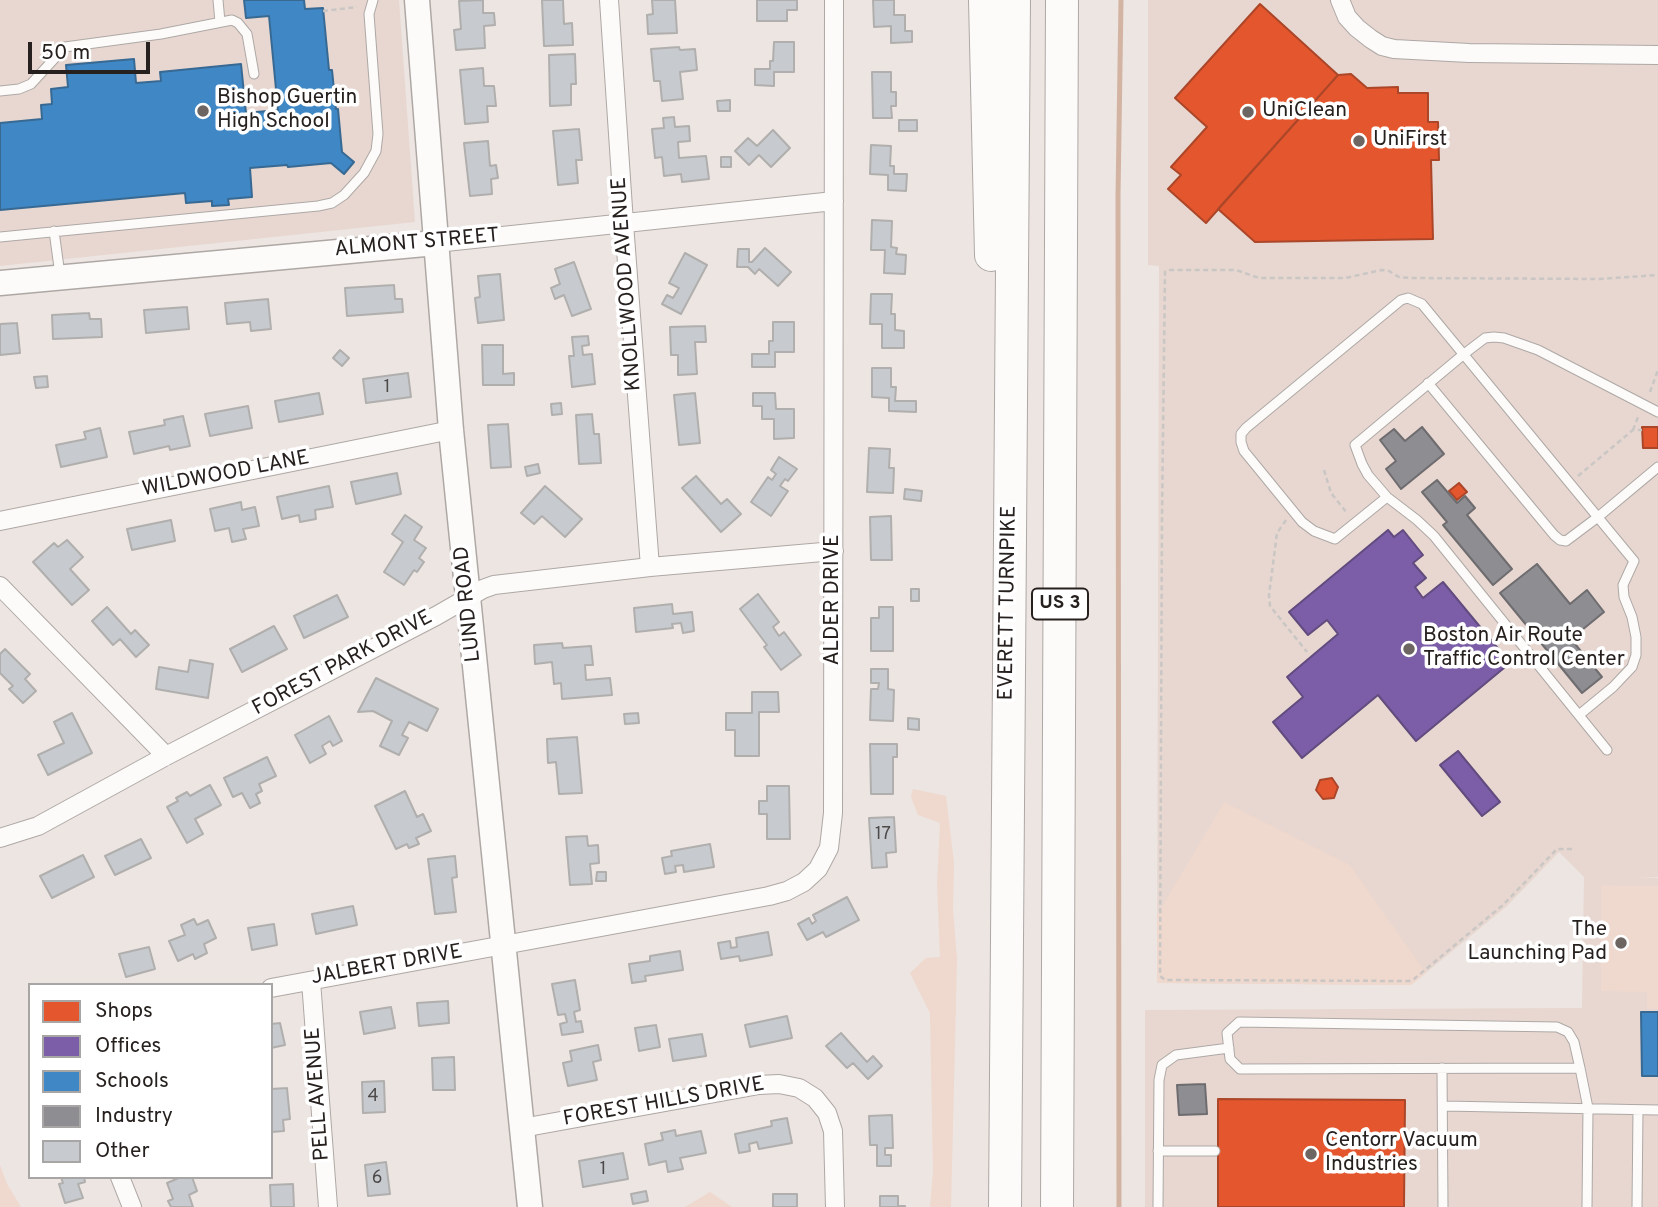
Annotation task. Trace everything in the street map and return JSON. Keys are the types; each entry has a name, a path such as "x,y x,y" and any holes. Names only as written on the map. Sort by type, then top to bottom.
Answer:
{"highway":[{"path":"985,0 1006,897"},
{"name":"EVERETT TURNPIKE","path":"1005,1207 1014,0"},
{"name":"US 3","path":"1057,1207 1062,0"}],"street":[{"name":"LUND ROAD","path":"417,0 452,430 530,1207"},
{"name":"KNOLLWOOD AVENUE","path":"609,0 650,567"},
{"name":"ALDER DRIVE","path":"503,945 788,891 804,882 818,869 829,848 833,813 834,0"},
{"path":"1340,0 1347,17 1357,28 1382,46 1394,49 1469,53 1658,55"},
{"name":"ALMONT STREET","path":"0,283 436,243 834,201"},
{"name":"WILDWOOD LANE","path":"0,521 452,430"},
{"name":"FOREST PARK DRIVE","path":"0,838 38,826 494,585 650,567 834,551"},
{"path":"0,586 166,756"},
{"name":"JALBERT DRIVE","path":"273,988 503,945"},
{"name":"PELL AVENUE","path":"311,981 328,1207"},
{"name":"FOREST HILLS DRIVE","path":"522,1128 759,1085 779,1084 799,1088 815,1098 827,1113 833,1131 835,1207"},
{"path":"121,1179 132,1207"}],"lane":[{"path":"218,0 220,22"},
{"path":"0,237 332,203 344,195 365,173 376,151 378,134 369,14 373,0"},
{"path":"0,91 19,89 31,84 65,47 161,34 232,20 247,34 254,74"},
{"path":"54,231 61,277"},
{"path":"1387,497 1335,538 1314,531 1301,522 1244,451 1241,434 1401,300 1408,298 1422,304 1634,561 1623,586 1636,637 1636,655 1632,667 1579,715"},
{"path":"1607,750 1434,536 1387,497 1368,475 1355,444 1464,354 1485,338 1493,337 1512,340 1538,350 1658,412"},
{"path":"1428,383 1560,540 1566,541 1658,467"},
{"path":"1580,1068 1240,1069 1230,1059 1227,1033 1239,1022 1557,1027 1568,1032 1574,1042 1580,1068 1588,1108 1587,1207"},
{"path":"1158,1207 1159,1080 1162,1065 1176,1055 1229,1048"},
{"path":"1442,1068 1443,1207"},
{"path":"1443,1106 1658,1110"},
{"path":"1637,1207 1638,1110"},
{"path":"1158,1151 1215,1151"}],"path":[{"path":"323,11 357,7"},
{"path":"1572,849 1557,849 1503,905 1409,981 1165,980 1160,975 1165,272 1236,270 1259,278 1345,278 1382,270 1410,278 1599,279 1658,275"},
{"path":"1649,396 1658,370"},
{"path":"1588,468 1633,430 1640,414"},
{"path":"1633,430 1642,430"},
{"path":"1324,470 1331,493 1348,514"},
{"path":"1294,513 1277,533 1270,606 1307,652"}],"shaded area":[{"name":"Bishop Guertin High School","path":"0,0 399,0 415,222 0,266"},
{"path":"1148,0 1658,0 1658,877 1639,878 1658,878 1658,1207 1145,1207 1145,1010 1582,1008 1584,877 1559,852 1507,906 1411,985 1157,983 1159,266 1148,265"},
{"path":"913,789 946,796 954,863 953,909 957,959 951,1207 930,1207 933,1172 930,1013 910,973 926,958 940,957 937,884 940,823 918,815 911,797"},
{"path":"1224,802 1350,865 1426,973 1411,985 1157,983 1157,915"},
{"path":"1601,885 1658,886 1658,1009 1647,1009 1647,992 1601,991"},
{"path":"0,1165 7,1184 21,1207 0,1207"},
{"path":"710,1192 732,1207 685,1207"}],"building: Shops":[{"name":"UniClean","path":"1260,4 1338,75 1206,223 1168,189 1181,175 1171,167 1207,127 1175,98"},
{"name":"UniFirst","path":"1351,74 1367,88 1398,87 1398,93 1428,93 1428,122 1438,122 1439,160 1431,160 1433,239 1255,242 1218,209 1338,75"},
{"path":"1642,427 1658,427 1658,448 1643,448"},
{"path":"1459,483 1467,492 1457,500 1449,491"},
{"path":"1332,778 1338,787 1334,798 1323,799 1316,790 1320,780"},
{"name":"Centorr Vacuum Industries","path":"1218,1099 1405,1100 1404,1207 1218,1207"}],"building: Offices":[{"name":"Boston Air Route Traffic Control Center","path":"1388,530 1394,537 1403,530 1423,555 1413,563 1426,578 1415,587 1423,598 1443,582 1510,663 1416,741 1378,695 1302,758 1273,722 1303,697 1287,677 1338,634 1327,620 1308,635 1289,612"},
{"path":"1458,751 1500,802 1482,816 1440,765"}],"building: Schools":[{"path":"244,0 304,0 305,9 323,8 329,70 332,70 342,152 354,162 344,174 331,163 250,168 252,197 228,199 229,205 212,206 212,201 186,203 185,193 0,210 0,123 42,119 41,105 52,104 51,89 68,87 66,65 134,59 136,83 161,81 160,72 241,64 246,113 278,110 269,16 246,18"},
{"path":"1641,1012 1658,1012 1658,1076 1642,1076"}],"building: Industry":[{"path":"1422,427 1444,454 1401,489 1386,469 1396,461 1380,440 1394,429 1405,441"},
{"path":"1437,480 1457,503 1465,496 1475,508 1467,515 1512,569 1493,585 1443,525 1447,522 1422,492"},
{"path":"1537,564 1570,604 1587,590 1604,612 1571,639 1602,677 1582,693 1500,593"},
{"path":"1205,1084 1207,1114 1179,1115 1177,1085"}],"building: Other":[{"path":"483,0 483,13 494,13 495,25 484,26 485,48 456,50 454,30 461,29 459,1"},
{"path":"542,0 563,0 564,24 572,23 573,45 544,46"},
{"path":"652,0 675,0 677,33 648,34 647,15 653,14"},
{"path":"757,0 797,0 797,10 787,10 787,21 757,21"},
{"path":"873,0 894,0 894,15 905,15 905,31 912,31 912,42 891,43 891,26 874,27"},
{"path":"774,42 794,42 794,72 774,72 774,86 755,85 755,69 770,69"},
{"path":"679,47 680,50 695,49 697,70 680,72 683,99 662,101 660,81 654,81 651,49"},
{"path":"575,54 576,84 571,84 571,105 550,106 549,55"},
{"path":"483,68 484,86 494,86 496,106 487,106 488,122 465,124 460,70"},
{"path":"872,72 891,72 891,92 896,92 896,106 891,106 892,118 873,118"},
{"path":"730,100 730,111 718,111 717,101"},
{"path":"674,117 675,127 689,126 690,141 678,142 679,158 706,156 709,179 682,182 681,174 664,176 662,157 655,158 652,129 664,128 663,118"},
{"path":"899,120 917,120 917,131 899,131"},
{"path":"579,129 582,160 576,160 578,183 558,185 553,131"},
{"path":"773,130 790,148 771,167 759,155 749,165 735,151 748,138 757,146"},
{"path":"488,141 490,166 496,165 498,178 491,179 492,194 470,196 464,143"},
{"path":"871,145 891,146 890,166 894,166 894,174 907,174 906,191 888,190 888,175 870,174"},
{"path":"721,157 731,157 731,167 721,167"},
{"path":"872,220 892,221 891,247 897,248 896,254 906,255 905,274 884,273 885,250 871,250"},
{"path":"765,248 791,272 778,286 759,269 755,274 748,267 737,267 738,249 749,249 749,262 752,262"},
{"path":"685,253 707,265 681,314 662,304 667,295 673,298 679,288 669,283"},
{"path":"574,262 591,309 572,316 564,295 555,299 551,288 560,284 555,269"},
{"path":"500,274 504,320 478,323 475,298 480,297 478,276"},
{"path":"394,285 395,299 402,299 403,312 347,316 345,288"},
{"path":"871,294 892,294 891,314 895,314 895,330 904,331 904,348 882,348 882,324 870,324"},
{"path":"268,299 271,329 251,331 250,322 227,324 225,303"},
{"path":"187,307 189,329 146,333 144,310"},
{"path":"89,313 90,319 101,319 102,337 53,339 52,315"},
{"path":"773,322 794,322 794,352 775,352 775,367 752,367 752,354 769,354 769,341 773,341"},
{"path":"17,323 20,353 0,355 0,324"},
{"path":"705,326 706,342 695,342 697,374 678,375 678,355 671,355 670,327"},
{"path":"588,336 589,345 582,346 583,355 592,354 595,384 572,387 569,356 574,356 572,337"},
{"path":"482,345 503,345 503,374 514,373 514,385 483,385"},
{"path":"340,350 349,358 342,366 333,358"},
{"path":"872,368 891,368 891,387 896,387 895,401 916,401 916,412 889,411 889,398 872,397"},
{"path":"408,373 411,397 366,403 363,379"},
{"path":"47,376 48,387 36,388 34,377"},
{"path":"319,393 323,414 279,422 275,401"},
{"path":"695,393 700,443 679,445 674,395"},
{"path":"753,393 775,393 776,409 794,409 794,438 774,439 774,419 762,419 762,406 753,406"},
{"path":"561,403 562,414 552,415 551,404"},
{"path":"248,406 252,428 210,436 205,414"},
{"path":"592,414 594,434 599,434 601,463 579,464 576,415"},
{"path":"183,416 190,446 170,450 169,446 134,454 129,432 165,425 164,420"},
{"path":"508,424 511,467 491,468 488,425"},
{"path":"100,428 107,457 61,467 56,445 86,439 84,432"},
{"path":"869,448 890,449 889,468 894,468 893,493 867,492"},
{"path":"779,457 797,469 788,481 785,479 780,486 788,491 771,516 751,502 768,477 772,480 776,474 771,470"},
{"path":"538,464 540,473 527,476 525,467"},
{"path":"397,473 401,494 356,504 351,482"},
{"path":"696,476 721,504 727,499 741,514 721,532 682,488"},
{"path":"329,486 333,507 315,510 316,519 300,522 299,515 282,519 277,497"},
{"path":"545,486 582,519 565,537 542,516 534,524 521,513"},
{"path":"905,489 922,491 921,501 904,499"},
{"path":"241,502 242,510 255,507 259,526 243,529 246,539 232,542 229,528 215,531 210,509"},
{"path":"405,515 422,527 414,540 426,548 419,558 424,562 417,572 414,570 404,585 384,572 403,542 392,534"},
{"path":"891,516 892,560 871,560 870,517"},
{"path":"171,520 175,541 132,550 127,529"},
{"path":"67,540 83,557 70,569 89,590 72,605 33,562 54,543 58,547"},
{"path":"911,589 919,589 919,601 911,601"},
{"path":"758,594 779,622 773,627 779,636 784,632 801,655 781,670 764,647 767,645 740,609"},
{"path":"337,595 348,617 304,638 294,616"},
{"path":"672,604 673,614 692,612 694,631 683,633 681,623 672,624 673,628 636,632 634,608"},
{"path":"107,607 131,634 135,630 149,645 136,657 120,639 113,645 92,621"},
{"path":"879,607 893,607 893,651 871,651 871,618 879,618"},
{"path":"274,626 287,649 242,672 230,649"},
{"path":"562,643 563,648 591,646 593,665 585,665 586,680 610,678 612,695 562,699 561,683 554,684 552,662 535,664 534,645"},
{"path":"5,649 30,674 25,679 36,691 23,703 9,689 13,686 0,673 0,654"},
{"path":"190,660 213,664 208,698 156,689 159,667 188,672"},
{"path":"871,669 888,669 888,689 894,690 893,721 870,720 871,689 878,689 879,683 871,683"},
{"path":"376,678 438,709 427,731 409,722 402,735 408,738 399,755 380,746 392,721 373,711 358,712"},
{"path":"752,692 778,692 779,712 759,712 759,756 735,756 735,730 726,730 726,713 752,713"},
{"path":"72,713 92,753 48,775 38,755 64,743 54,722"},
{"path":"638,713 639,723 625,724 624,714"},
{"path":"329,716 342,741 333,746 330,741 322,746 326,754 310,763 295,735"},
{"path":"908,718 919,719 919,730 908,729"},
{"path":"577,737 582,793 559,794 556,762 548,763 547,739"},
{"path":"870,744 897,744 897,757 893,757 893,794 871,794"},
{"path":"267,757 276,776 259,784 262,791 256,794 260,803 250,808 242,793 233,797 224,778"},
{"path":"210,785 221,805 195,819 203,834 187,843 167,807 187,792 190,796"},
{"path":"767,786 789,786 790,839 767,839 767,814 759,814 759,801 767,801"},
{"path":"405,791 417,817 423,814 431,831 416,838 419,844 409,848 407,844 396,849 375,806"},
{"path":"894,817 896,852 886,853 887,867 872,868 869,818"},
{"path":"587,836 588,846 598,845 599,863 590,864 592,884 570,885 566,837"},
{"path":"141,839 151,858 115,875 105,856"},
{"path":"710,844 714,867 684,872 683,865 675,866 676,872 665,874 662,858 672,856 671,851"},
{"path":"83,855 94,877 52,898 40,876"},
{"path":"455,856 457,877 452,878 456,912 435,914 428,859"},
{"path":"597,872 606,872 606,881 596,881"},
{"path":"847,897 859,920 826,937 823,932 807,940 798,924 809,918 812,924 816,921 813,915"},
{"path":"353,906 357,925 316,934 312,914"},
{"path":"194,919 197,925 208,920 216,938 204,944 207,953 195,959 193,954 178,961 169,941 185,935 181,925"},
{"path":"274,924 277,945 252,950 248,928"},
{"path":"768,932 772,955 740,961 739,956 721,959 718,943 730,941 731,948 737,947 736,938"},
{"path":"149,947 155,969 126,977 119,954"},
{"path":"680,951 683,970 645,976 646,981 632,983 629,964 650,961 650,956"},
{"path":"575,980 580,1010 574,1012 576,1022 581,1021 583,1032 562,1035 560,1024 567,1022 565,1014 558,1015 552,984"},
{"path":"448,1001 449,1023 419,1026 417,1003"},
{"path":"391,1007 395,1028 364,1034 360,1012"},
{"path":"787,1016 792,1038 750,1047 745,1025"},
{"path":"280,1023 285,1045 273,1048 273,1024"},
{"path":"656,1025 660,1047 639,1051 635,1028"},
{"path":"841,1033 867,1062 873,1056 882,1066 868,1079 853,1063 847,1068 826,1046"},
{"path":"702,1034 706,1056 673,1061 669,1039"},
{"path":"598,1045 601,1060 593,1062 597,1080 568,1086 563,1063 572,1061 570,1051"},
{"path":"454,1057 455,1090 433,1090 432,1058"},
{"path":"384,1081 385,1112 363,1113 362,1082"},
{"path":"287,1088 290,1119 283,1120 284,1131 273,1132 273,1089"},
{"path":"892,1115 893,1148 885,1148 885,1155 891,1155 891,1166 877,1166 877,1145 870,1145 869,1116"},
{"path":"787,1118 792,1143 759,1149 757,1142 749,1144 750,1151 739,1153 735,1134 772,1126 771,1121"},
{"path":"675,1130 676,1136 701,1131 706,1153 680,1158 683,1169 668,1172 666,1161 649,1165 645,1144 663,1140 661,1133"},
{"path":"623,1153 628,1179 583,1187 579,1161"},
{"path":"386,1162 390,1194 368,1196 365,1165"},
{"path":"62,1179 84,1179 85,1182 78,1184 83,1198 65,1203 59,1184 63,1183"},
{"path":"176,1179 193,1179 197,1191 189,1195 193,1207 171,1207 168,1201 173,1199 167,1183"},
{"path":"293,1184 294,1207 271,1207 270,1185"},
{"path":"646,1191 648,1201 633,1204 631,1194"},
{"path":"773,1194 797,1194 797,1207 773,1207"},
{"path":"880,1196 898,1196 898,1206 905,1207 880,1207"}],"waterway":[{"path":"1119,1207 1118,197 1121,0"}],"place":[{"name":"Bishop Guertin High School","path":"203,111"},
{"name":"UniClean","path":"1248,112"},
{"name":"UniFirst","path":"1359,141"},
{"name":"Boston Air Route Traffic Control Center","path":"1409,649"},
{"name":"The Launching Pad","path":"1621,943"},
{"name":"Centorr Vacuum Industries","path":"1311,1154"}]}
